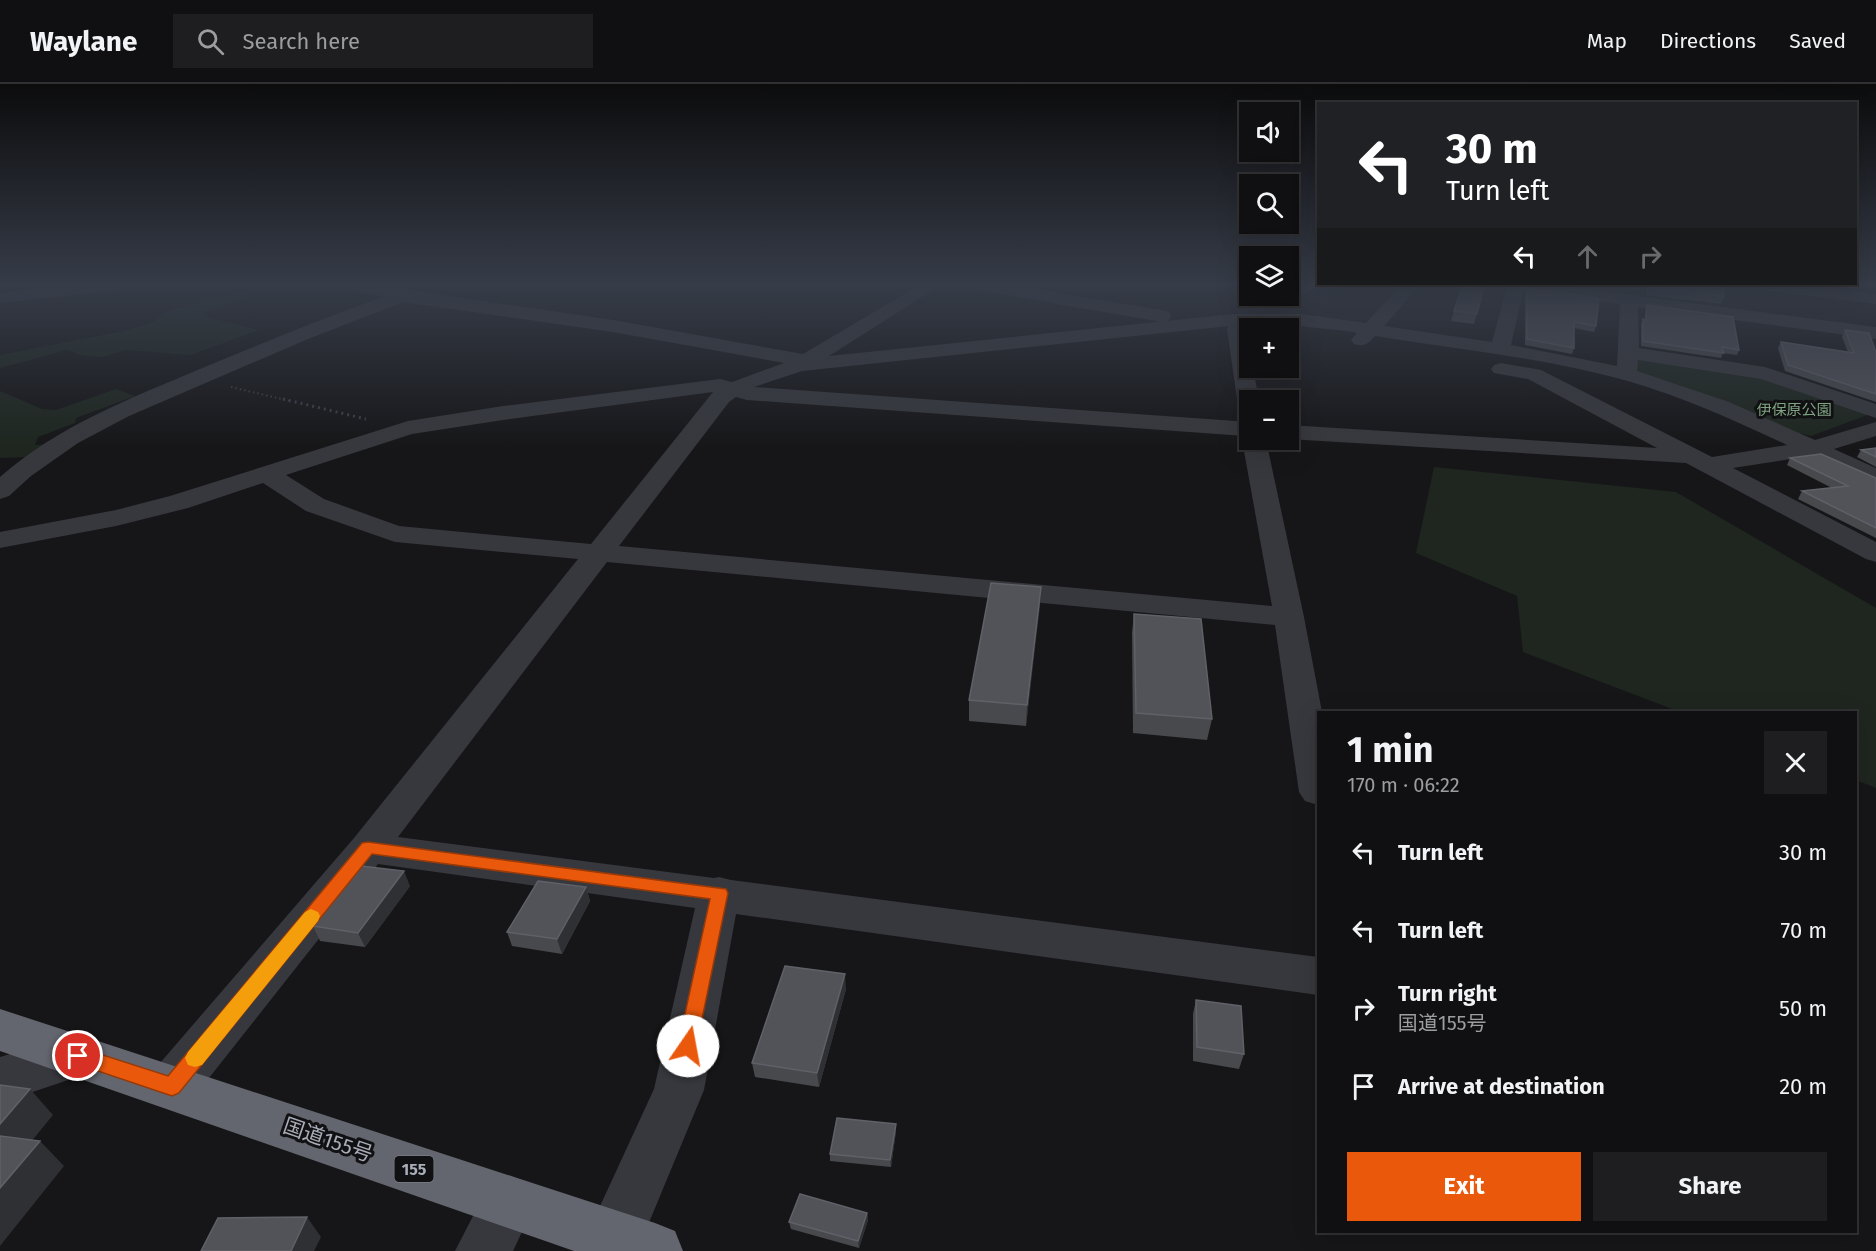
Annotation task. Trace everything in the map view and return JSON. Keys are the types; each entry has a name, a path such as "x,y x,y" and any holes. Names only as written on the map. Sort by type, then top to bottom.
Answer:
{"highway":[{"name":"国道155号","path":"0,1030 172,1086 509,1202 628,1246"}],"street":[{"path":"0,491 33,461 68,437 286,340"},
{"path":"687,340 804,363 841,340"},
{"path":"172,1086 368,848 596,553 721,397 734,388 768,373 804,363 1029,340"},
{"path":"1313,340 1534,374 1876,553"},
{"path":"1354,346 1360,340"},
{"path":"1445,340 1627,364 1765,373 1876,411"},
{"path":"1500,349 1502,340"},
{"path":"1627,364 1628,340"},
{"path":"1757,340 1765,373"},
{"path":"1627,364 1876,478"},
{"path":"0,540 116,518 179,502 408,428 720,385 747,393 1239,428"},
{"path":"94,424 128,428 231,387"},
{"path":"1299,433 1701,462 1812,448 1876,429"},
{"path":"1256,450 1289,617 1317,786"},
{"path":"265,473 315,505 395,534 1289,617"},
{"path":"368,848 719,893 1317,976"},
{"path":"628,1246 680,1090 719,893"},
{"path":"0,1080 78,1056"},
{"path":"483,1251 509,1202"}],"path":[{"path":"195,379 408,428"}],"green space":[{"path":"75,340 231,340 191,355 126,350 102,357 80,355 67,350 0,368 0,355"},
{"name":"伊保原公園","path":"1633,358 1757,375 1870,414 1811,436 1790,431 1690,389 1633,371"},
{"path":"116,389 135,396 76,418 75,423 38,437 35,445 47,444 29,457 0,458 0,391 42,409 56,410"},
{"path":"1434,467 1676,492 1876,608 1876,788 1857,780 1857,711 1677,711 1523,652 1517,596 1416,553"}],"building":[{"path":"1535,340 1574,340 1574,348"},
{"path":"1737,340 1739,350 1722,347 1724,353 1643,341"},
{"path":"1849,340 1872,340 1876,352 1876,394 1788,365 1781,342 1854,353"},
{"path":"1876,448 1876,457 1861,450"},
{"path":"1821,454 1876,478 1876,528 1802,491 1848,486 1790,458"},
{"path":"991,583 1041,587 1027,705 969,700"},
{"path":"1134,614 1201,619 1212,719 1136,713"},
{"path":"361,866 404,871 358,933 313,926"},
{"path":"538,881 586,887 557,939 507,932"},
{"path":"785,966 845,974 817,1073 752,1063"},
{"path":"1196,1000 1241,1006 1244,1054 1197,1047"},
{"path":"0,1085 30,1089 0,1124"},
{"path":"837,1118 896,1124 890,1160 830,1154"},
{"path":"0,1136 40,1141 0,1188"},
{"path":"800,1194 867,1213 858,1241 789,1222"},
{"path":"307,1217 291,1251 201,1251 218,1218"}],"slow traffic":[{"path":"195,1058 311,916"}],"route":[{"path":"78,1056 172,1086 368,848 719,893 688,1046"}]}
